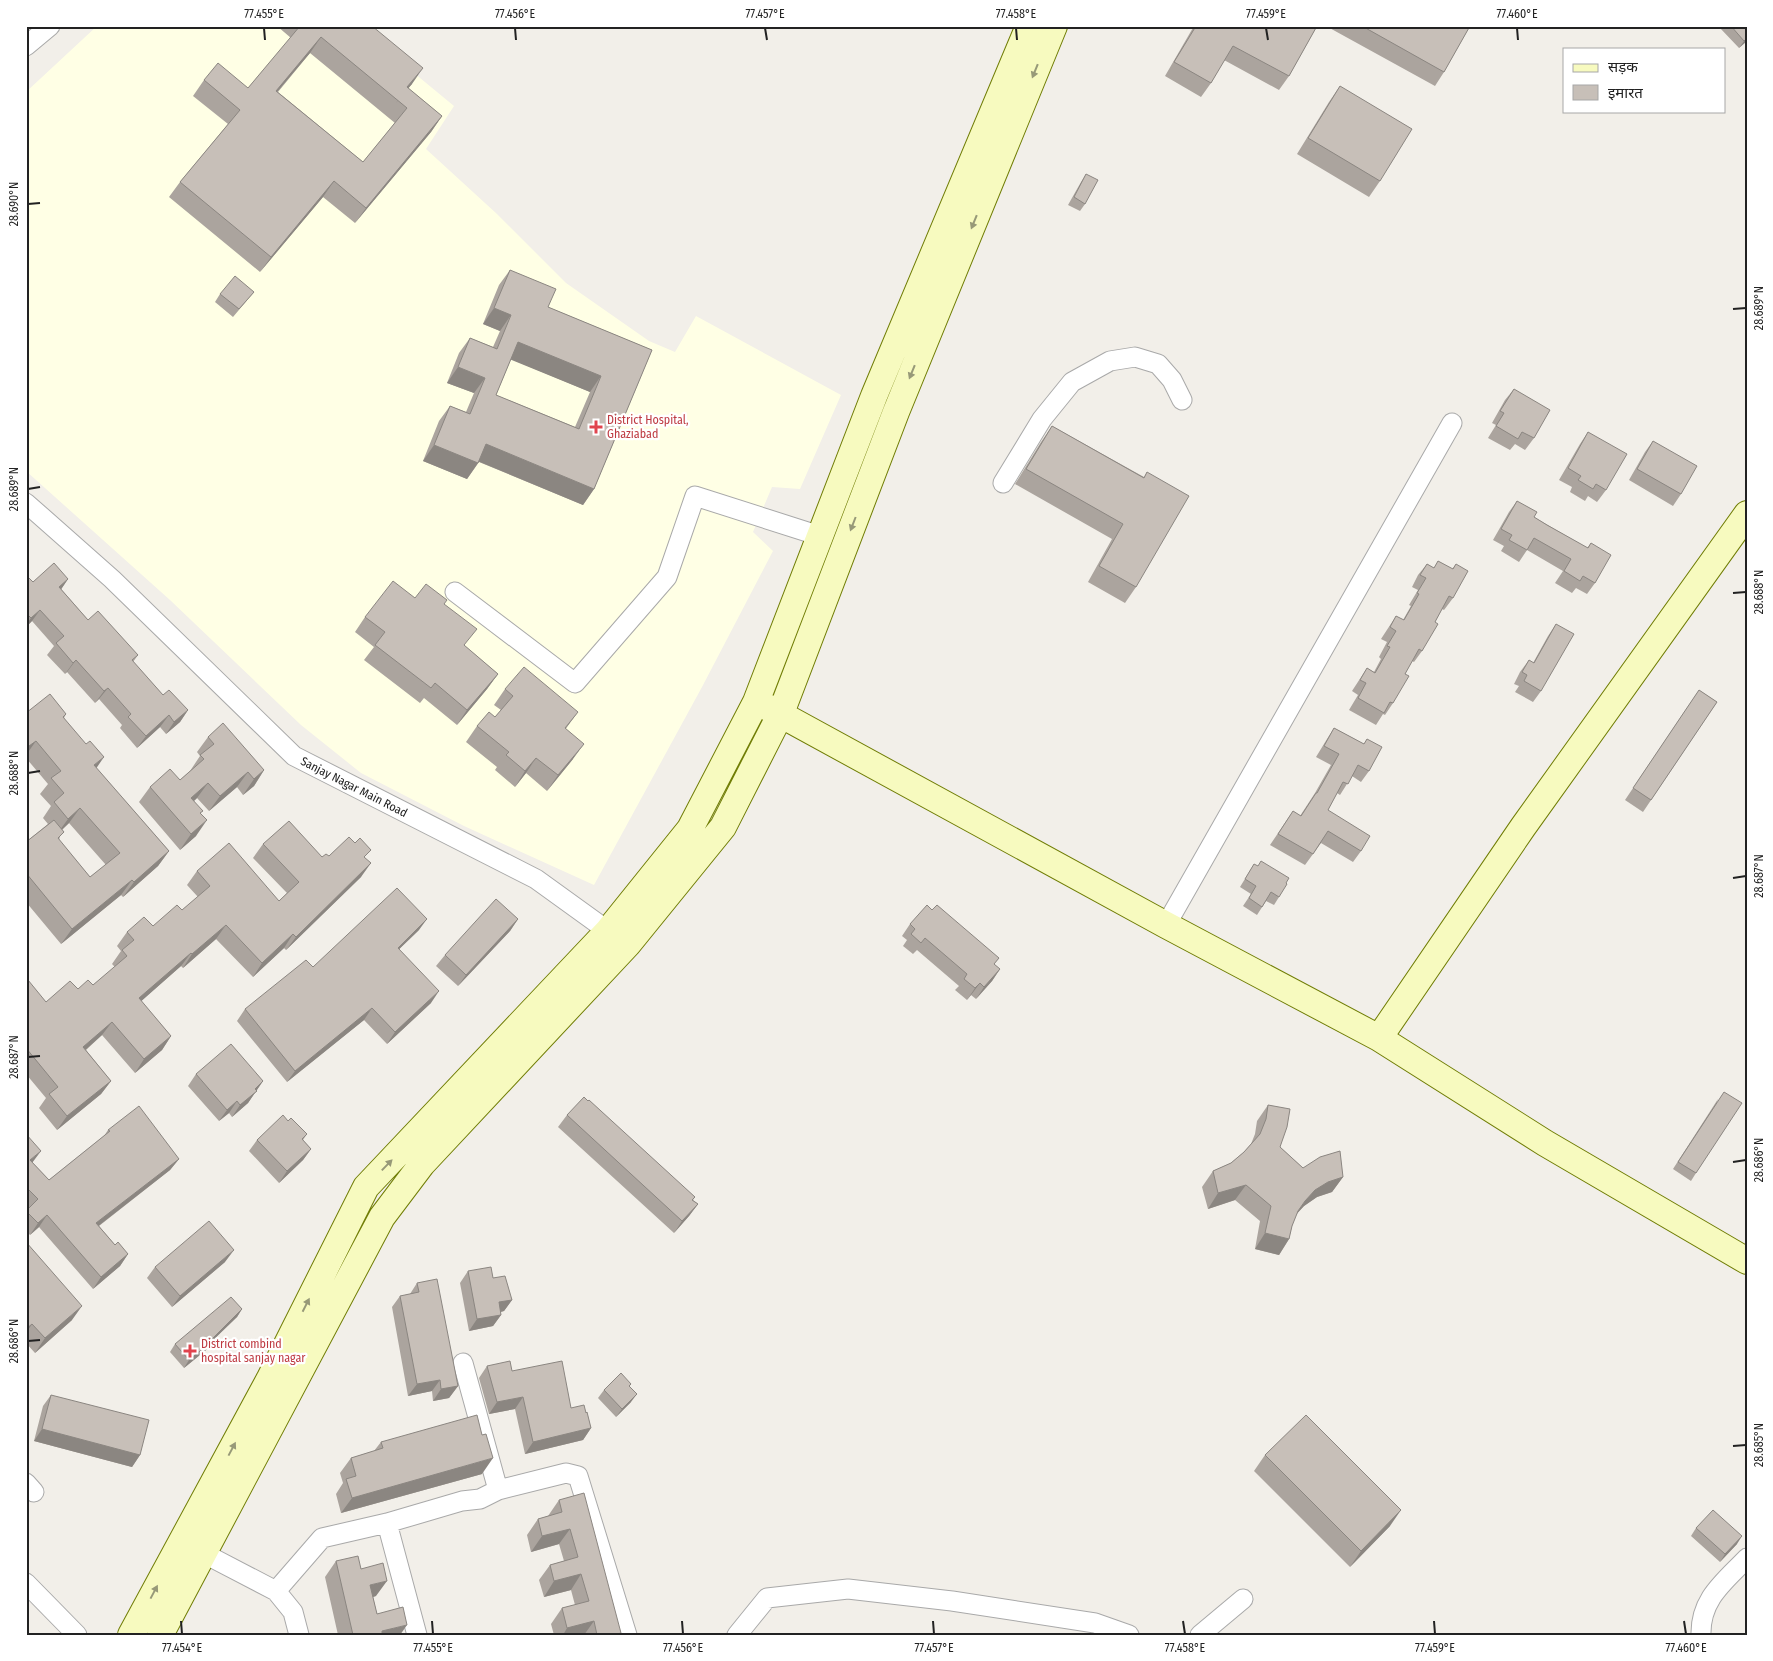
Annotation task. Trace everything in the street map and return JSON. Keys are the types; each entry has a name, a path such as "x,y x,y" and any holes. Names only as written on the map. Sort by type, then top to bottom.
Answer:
{"street":[{"path":"26,46 50,26"},
{"path":"160,1635 382,1217 422,1164 615,940 690,829 756,702 874,396 1028,26"},
{"path":"131,1635 269,1380 366,1187 615,940 723,828 781,713 896,412 1054,26"},
{"path":"1004,483 1042,418 1072,382 1110,361 1135,357 1158,364 1172,380 1182,400"},
{"path":"1166,925 1452,423"},
{"path":"455,592 575,683 667,576 695,496 820,536"},
{"name":"Sanjay Nagar Main Road","path":"26,503 112,579 294,756 536,879 615,940"},
{"path":"1379,1038 1523,827 1747,514"},
{"path":"756,702 781,713 1166,925 1379,1038 1545,1143 1747,1262"},
{"path":"463,1362 498,1490"},
{"path":"276,1591 322,1538 387,1523 462,1500 480,1498 498,1490 566,1473 578,1476 627,1635"},
{"path":"387,1523 417,1635"},
{"path":"204,1553 276,1591 293,1612 299,1635"},
{"path":"1701,1635 1701,1622 1710,1597 1747,1558"},
{"path":"26,1583 77,1635"},
{"path":"737,1635 767,1598 848,1589 952,1601 1094,1623 1129,1635"},
{"path":"1200,1635 1243,1599"}],"shaded area":[{"path":"97,26 357,26 454,106 426,149 497,214 566,283 649,341 675,352 696,316 841,395 800,489 772,487 753,532 773,551 702,687 594,885 464,826 361,773 301,725 170,600 26,471 26,92"}],"building":[{"path":"300,26 372,26 423,68 407,87 442,116 366,208 334,181 271,257 180,182 240,110 204,80 218,63 248,88","holes":["321,37 407,108 363,162 276,91"]},
{"path":"1196,26 1317,26 1289,76 1233,46 1211,83 1174,62"},
{"path":"1362,26 1470,26 1444,72"},
{"path":"1731,26 1747,26 1747,38 1744,41"},
{"path":"1340,86 1412,129 1380,181 1308,138"},
{"path":"1086,174 1098,180 1085,204 1074,197"},
{"path":"510,270 556,289 548,307 652,350 594,489 486,444 478,463 434,445 450,406 470,414 485,378 458,367 470,338 497,349 511,315 494,308","holes":["518,342 601,376 579,429 496,395"]},
{"path":"235,276 254,292 239,309 220,294"},
{"path":"1514,389 1550,410 1534,438 1522,432 1518,439 1496,426 1504,413 1500,411"},
{"path":"1052,426 1144,478 1147,472 1189,496 1136,587 1099,566 1123,524 1026,469"},
{"path":"1588,432 1627,454 1606,490 1596,484 1593,489 1578,480 1581,476 1568,468"},
{"path":"1653,441 1697,466 1681,494 1637,469"},
{"path":"1517,501 1537,512 1534,517 1547,525 1588,548 1591,543 1611,555 1595,583 1583,576 1580,581 1564,571 1571,559 1534,538 1527,550 1509,540 1512,535 1501,529"},
{"path":"1438,561 1453,569 1456,564 1468,571 1453,598 1449,596 1435,622 1438,624 1422,651 1419,649 1405,674 1409,676 1393,703 1390,702 1384,713 1358,698 1366,683 1360,680 1367,668 1375,673 1390,647 1387,646 1396,631 1390,627 1396,616 1404,620 1426,578 1420,575 1427,564 1434,568"},
{"path":"54,563 68,579 59,587 88,620 98,611 138,655 132,660 163,695 169,690 188,710 174,722 169,715 146,736 128,717 131,714 108,688 104,691 76,660 73,663 56,643 64,636 40,610 31,618 26,613 26,575 33,582"},
{"path":"393,581 415,598 426,584 447,600 444,604 477,629 464,645 498,674 467,710 435,683 431,688 375,645 385,632 365,617"},
{"path":"1556,624 1574,634 1541,691 1524,681 1527,675 1522,672 1529,660 1534,663"},
{"path":"524,667 578,712 565,728 584,744 558,775 536,758 525,771 506,755 509,752 477,726 489,712 495,717 513,696 505,689"},
{"path":"1699,690 1717,702 1651,800 1633,788"},
{"path":"50,694 66,714 63,717 86,744 90,741 104,757 94,765 169,851 134,882 132,880 72,929 26,873 26,842 54,820 64,832 58,838 90,877 120,853 80,808 68,819 54,802 64,793 51,778 61,771 36,741 29,746 26,742 26,713"},
{"path":"223,723 264,770 254,779 248,772 220,796 208,783 191,798 203,811 200,813 207,820 191,834 150,787 170,769 180,780 204,759 200,755 214,744 208,737"},
{"path":"1334,728 1364,744 1367,739 1382,747 1369,771 1358,765 1348,784 1343,782 1328,810 1370,836 1361,851 1328,831 1313,854 1278,834 1293,811 1301,816 1317,793 1339,754 1324,746"},
{"path":"289,821 322,857 326,854 329,856 349,837 355,843 360,838 371,850 364,857 371,863 296,937 293,934 262,963 226,925 191,953 139,998 171,1036 144,1059 112,1022 83,1047 111,1081 67,1116 49,1094 58,1087 26,1048 26,981 28,980 46,1002 70,981 78,989 88,980 93,985 127,956 122,950 134,940 127,932 144,917 153,926 177,905 182,910 210,886 197,871 229,843 279,901 299,882 263,844"},
{"path":"1261,861 1289,878 1279,897 1271,892 1262,907 1249,898 1256,886 1245,879 1254,864 1258,866"},
{"path":"397,888 427,919 398,948 439,991 395,1032 372,1008 295,1071 245,1009 306,960 313,967"},
{"path":"496,899 518,919 466,975 445,955"},
{"path":"927,905 932,910 937,905 999,958 994,964 1000,969 984,987 980,983 975,988 964,979 967,974 925,938 921,943 911,934 915,929 910,924"},
{"path":"231,1044 263,1081 255,1089 257,1091 240,1105 237,1101 227,1110 196,1074"},
{"path":"1724,1092 1742,1103 1696,1173 1678,1162"},
{"path":"584,1097 695,1197 692,1200 698,1204 682,1221 567,1115"},
{"path":"1268,1105 1290,1109 1287,1127 1280,1147 1303,1168 1320,1157 1340,1151 1343,1177 1328,1182 1315,1190 1305,1201 1298,1211 1289,1239 1265,1233 1271,1206 1246,1185 1218,1193 1213,1171 1231,1163 1260,1134 1266,1119"},
{"path":"139,1106 179,1159 96,1223 115,1245 118,1242 128,1254 101,1277 47,1215 38,1223 26,1211 38,1199 26,1187 26,1134 41,1151 30,1160 49,1180"},
{"path":"283,1115 288,1121 291,1118 307,1134 302,1139 311,1149 287,1171 257,1140"},
{"path":"209,1221 234,1250 180,1296 155,1267"},
{"path":"26,1242 82,1306 45,1338 32,1324 26,1329"},
{"path":"491,1267 493,1278 505,1276 512,1300 499,1302 501,1315 477,1319 468,1271"},
{"path":"437,1279 458,1386 441,1389 440,1380 417,1384 400,1296 419,1292 417,1283"},
{"path":"231,1297 242,1309 211,1342 189,1360 175,1344"},
{"path":"510,1361 512,1371 562,1361 571,1408 584,1405 591,1428 533,1442 523,1397 497,1402 487,1366"},
{"path":"621,1373 631,1384 629,1386 637,1394 622,1409 604,1390"},
{"path":"51,1395 149,1420 140,1455 42,1429"},
{"path":"477,1415 482,1435 486,1434 493,1458 352,1498 346,1479 356,1476 351,1458 383,1448 381,1442"},
{"path":"1306,1415 1401,1510 1361,1551 1265,1455"},
{"path":"584,1493 621,1633 614,1635 597,1635 594,1621 567,1628 562,1608 589,1601 581,1574 554,1581 550,1565 578,1557 570,1529 542,1536 538,1519 562,1512 559,1500"},
{"path":"1713,1510 1742,1536 1725,1554 1696,1528"},
{"path":"358,1556 361,1569 383,1563 387,1581 370,1585 377,1614 403,1607 407,1625 382,1631 382,1635 353,1635 336,1561"}],"place":[{"name":"District Hospital, Ghaziabad","path":"596,427"},
{"name":"District combind hospital sanjay nagar","path":"190,1351"}]}
